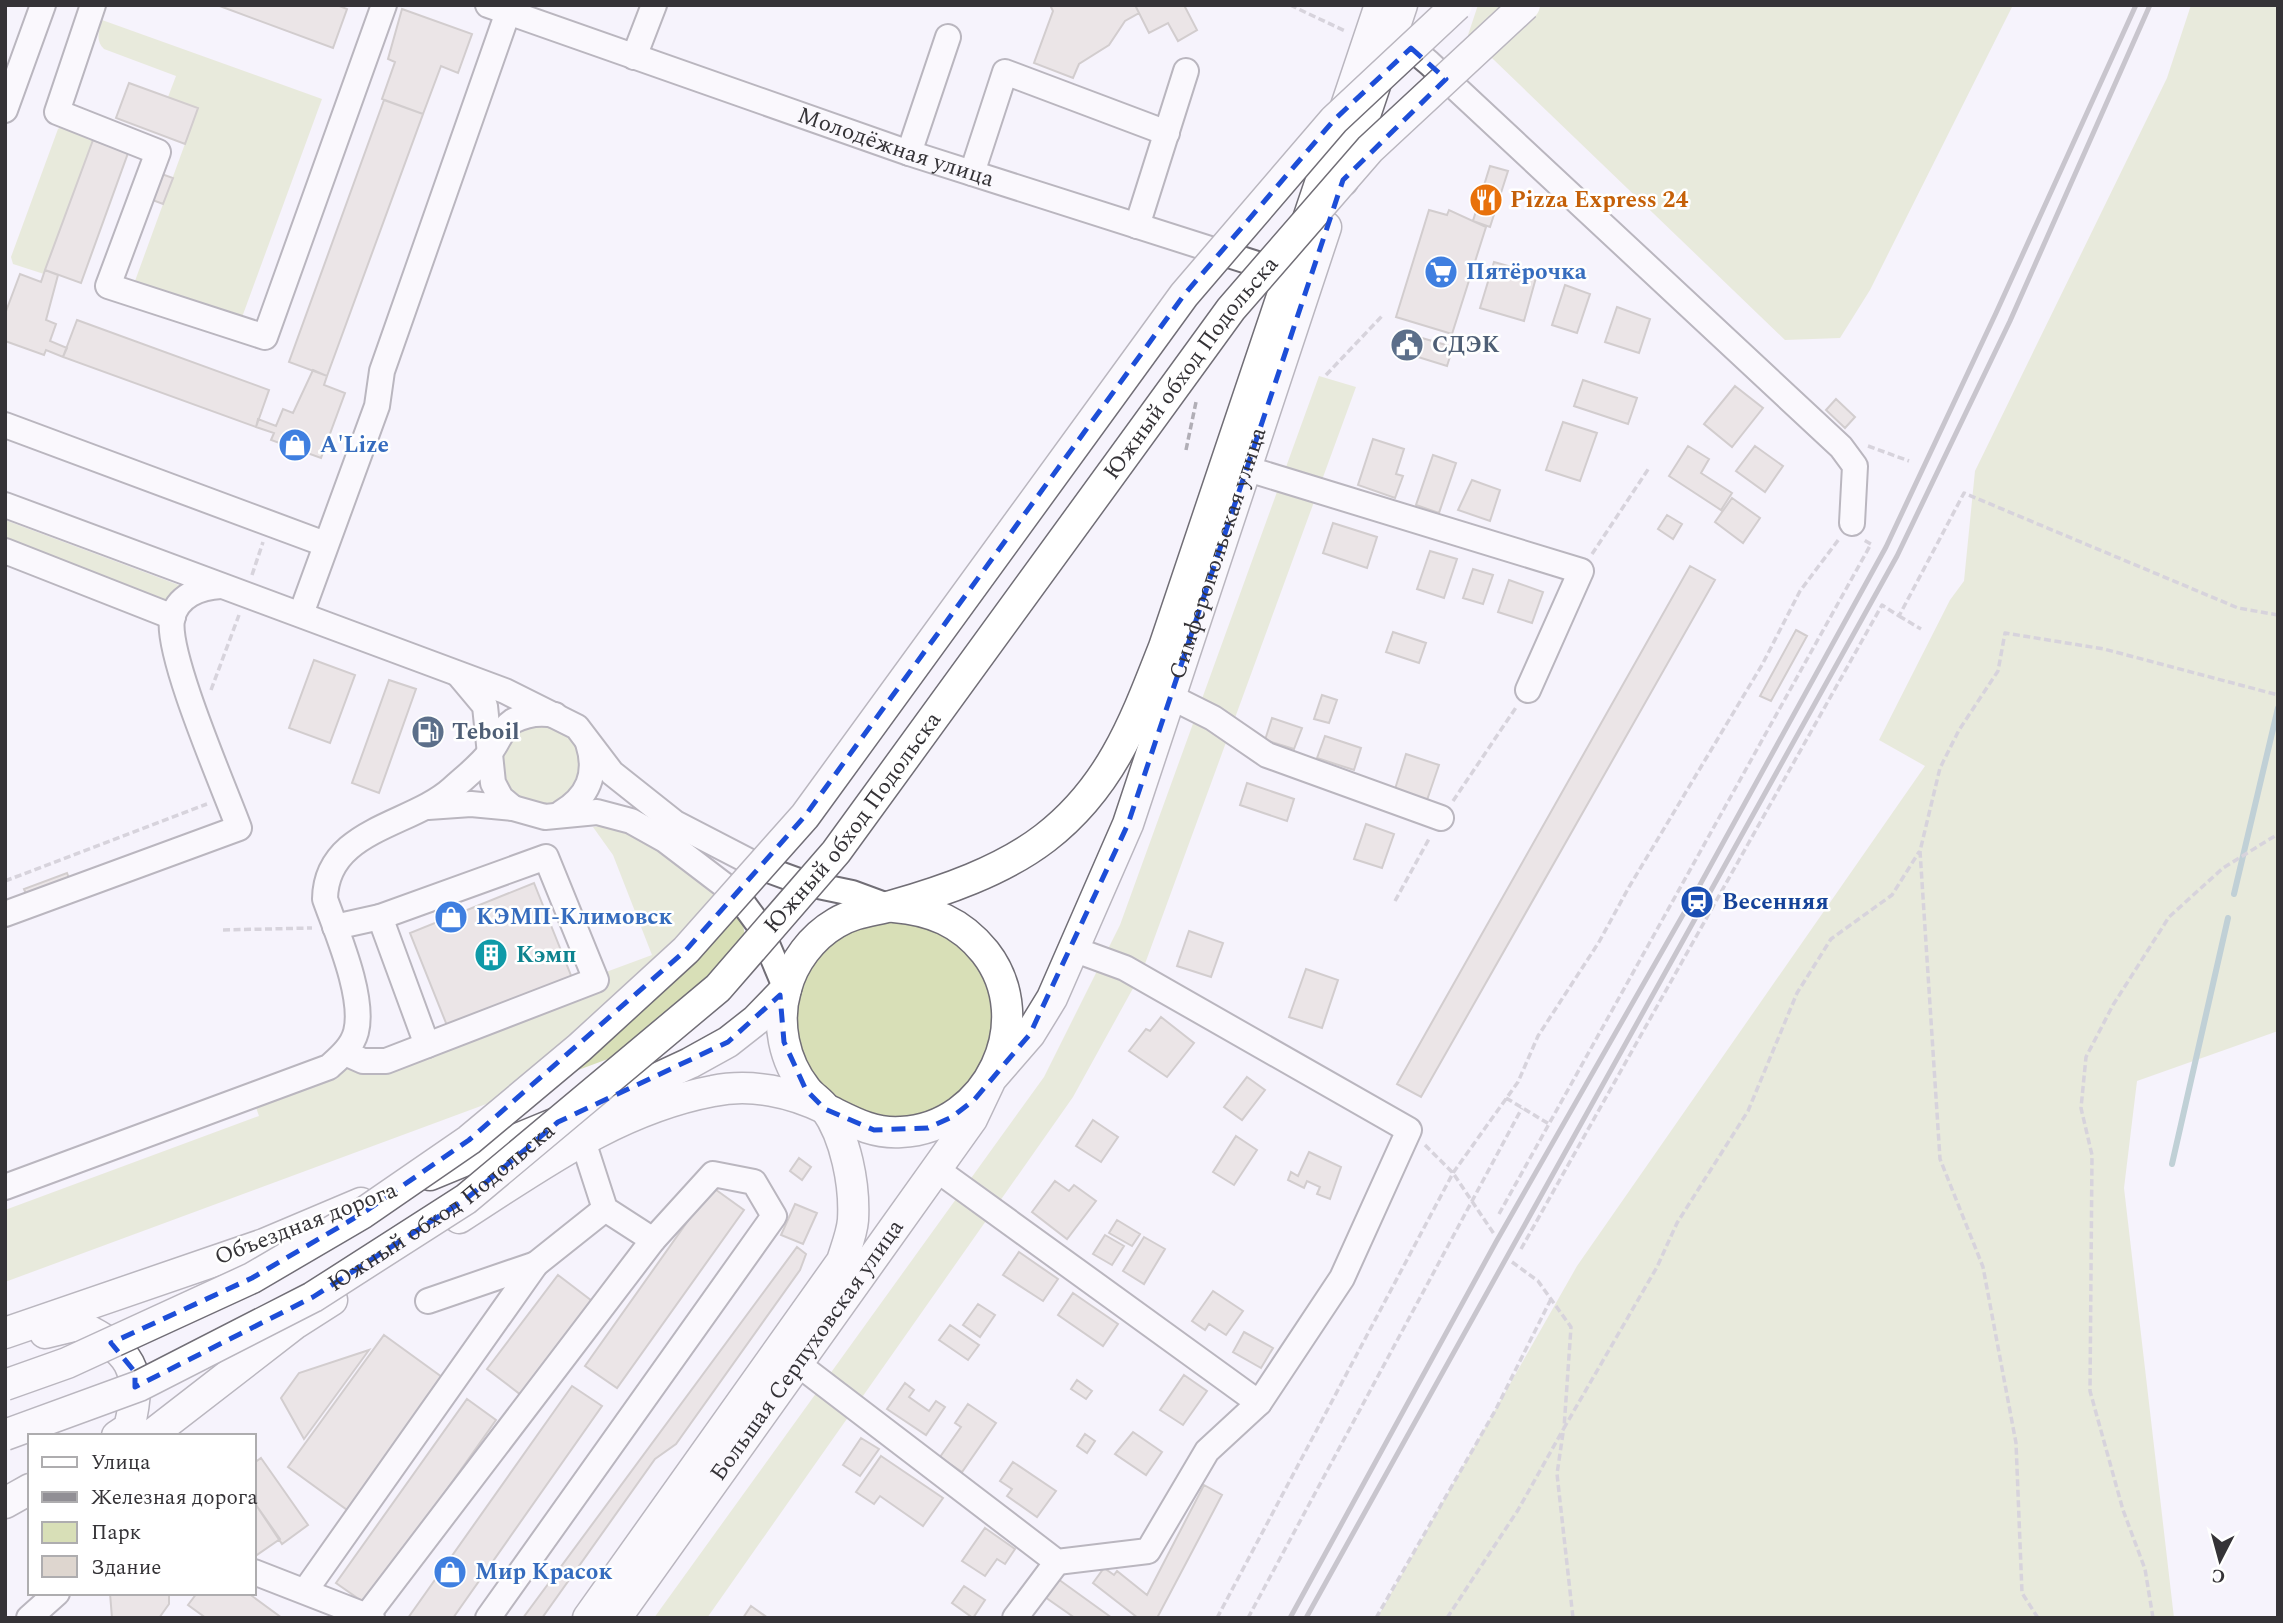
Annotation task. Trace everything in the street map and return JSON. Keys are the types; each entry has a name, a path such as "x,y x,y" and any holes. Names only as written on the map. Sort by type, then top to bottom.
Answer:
{"main road":[{"name":"Симферопольская улица","path":"991,1079 1030,1034 1052,998 1128,824 1248,469 1299,278 1380,5"},
{"name":"Симферопольская улица","path":"890,906 1004,865 1046,837 1091,794 1128,738 1299,278 1391,41 1402,5"},
{"name":"Южный обход Подольска","path":"5,1385 67,1363 252,1278 363,1213 468,1140 579,1048 686,950 805,816 1184,295 1334,120 1457,5"},
{"name":"Южный обход Подольска","path":"5,1435 139,1386 313,1297 466,1199 718,988 836,852 1231,309 1370,149 1525,5"},
{"path":"153,1434 296,1322 582,1138 658,1105 715,1090 752,1087 788,1095 825,1109 848,1122 874,1130 914,1130 952,1116 974,1100 991,1079 1003,1051 1008,1021 1004,990 993,962 974,938 949,920 920,909 890,906 862,911 836,923 814,940 797,962 786,989 782,1015 784,1042 799,1078 825,1109"},
{"name":"Объездная дорога","path":"5,1333 264,1244 602,1104 728,1042 756,1020 786,989"},
{"name":"Большая Серпуховская улица","path":"616,1618 972,1119 991,1079"},
{"name":"Большая Серпуховская улица","path":"588,1618 842,1261 853,1223 853,1202 846,1162 825,1109"},
{"path":"5,1342 78,1325 123,1351 135,1372 135,1403 129,1428 120,1434"},
{"path":"5,1503 28,1490"},
{"path":"5,1526 28,1513"}],"street":[{"path":"5,110 43,5"},
{"path":"93,5 57,112 158,152 108,286 265,337 384,5"},
{"path":"634,57 654,5"},
{"path":"301,614 377,406 382,371 498,9"},
{"name":"Молодёжная улица","path":"498,9 909,153 1299,278"},
{"path":"909,153 947,37"},
{"path":"1391,41 1410,47 1429,63 1841,447 1855,466 1863,539"},
{"path":"1137,226 1186,71"},
{"path":"972,173 1005,72 1167,133"},
{"path":"5,425 325,544"},
{"path":"1248,469 1581,571 1528,690"},
{"path":"5,505 456,672 562,717 577,727 612,774 675,823 760,867 804,883 852,893 890,906"},
{"path":"5,551 173,617"},
{"path":"5,914 239,828 173,644 173,617 191,594 221,586"},
{"path":"456,672 485,706 493,783 501,798 513,808"},
{"path":"1171,697 1213,718 1267,755 1441,818"},
{"path":"5,1187 329,1067 345,1053 355,1035 358,1018 335,927 325,899 325,882 330,870 353,843 376,828 428,807 450,791 491,751 499,735 519,719 545,713 562,717"},
{"path":"561,813 580,798 592,775 593,758 587,741"},
{"path":"428,807 471,804 513,808 545,817 561,813 597,812 631,821 665,840 737,895 759,925 786,989"},
{"path":"335,927 380,917 546,858 596,980 386,1061 363,1061 345,1053"},
{"path":"380,917 427,1045"},
{"path":"798,1364 1057,1562 1148,1551 1207,1451 1259,1403 1342,1278 1409,1130 1125,968 1073,949"},
{"path":"582,1138 605,1209 653,1240"},
{"path":"936,1169 1259,1403"},
{"path":"256,1573 368,1617 653,1240 713,1174 754,1182 774,1216 488,1618"},
{"path":"304,1591 536,1264 605,1209"},
{"path":"428,1301 536,1264"},
{"path":"1015,1618 1057,1562"},
{"path":"29,1618 55,1595"}],"path":[{"path":"1290,5 1350,33"},
{"path":"1326,375 1382,316"},
{"path":"1581,571 1649,468"},
{"path":"1899,616 1964,493 2238,608 2278,615"},
{"path":"208,699 269,524"},
{"path":"1217,1618 1453,1172 1518,1082 1538,1036 1600,942 1629,887 1762,665 1800,591 1863,539"},
{"path":"1499,1214 1863,539"},
{"path":"1521,1249 1882,606 1921,629"},
{"path":"2038,1618 2022,1593 2016,1443 1983,1267 1940,1159 1920,851 1940,768 1959,730 1998,670 2005,634 2104,649 2278,695"},
{"path":"1395,901 1441,818 1528,690"},
{"path":"5,881 228,797"},
{"path":"2153,1618 2145,1569 2123,1510 2090,1391 2092,1154 2081,1108 2086,1057 2113,1006 2169,917 2224,868 2278,834"},
{"path":"1447,1618 1518,1510 1657,1267 1677,1223 1748,1111 1797,993 1831,939 1892,895 1920,851"},
{"path":"223,930 335,927"},
{"path":"1506,1098 1549,1124"},
{"path":"1248,1618 1522,1108"},
{"path":"1409,1130 1453,1172 1493,1234"},
{"path":"1512,1262 1538,1281 1572,1327 1564,1427 1557,1474 1573,1618"},
{"path":"1376,1618 1495,1411 1552,1297"}],"highlighted area":[{"path":"1411,48 1446,79 1343,180 1128,824 1030,1034 974,1100 952,1117 928,1128 874,1130 825,1109 806,1090 784,1042 780,995 728,1042 558,1122 466,1199 313,1297 135,1387 135,1372 111,1343 252,1278 363,1213 469,1140 686,950 805,816 1184,295 1334,120"}],"green space":[{"path":"1478,5 2013,5 1870,290 1840,338 1785,340 1468,35"},
{"path":"2191,5 2278,5 2278,1031 2137,1081 2124,1188 2174,1618 1377,1618 1577,1266 1925,766 1879,740 1950,600 1964,581 1975,471 2167,78"},
{"path":"102,20 322,99 241,320 135,281 198,108 168,97 176,76 104,49 99,39"},
{"path":"62,126 88,133 87,139 93,140 44,274 13,264 11,257 58,129"},
{"path":"1319,376 1356,387 1142,972 1073,1097 707,1618 654,1618 1044,1077 1120,925"},
{"path":"5,520 187,588 166,604 5,541"},
{"path":"538,718 577,735 586,779 551,810 507,796 499,766 498,756 504,741"},
{"path":"607,825 649,837 741,911 745,937 718,1008 697,1026 5,1282 5,1210 259,1116 252,1096 384,1054 652,955 613,855 593,827"},
{"path":"895,921 933,928 964,950 986,981 993,1019 986,1057 964,1088 933,1110 895,1117 857,1110 826,1088 804,1057 797,1019 804,981 826,950 857,928"}],"building":[{"path":"217,5 337,5 347,9 333,48"},
{"path":"1050,5 1135,5 1139,13 1125,21 1109,45 1079,64 1073,78 1034,63 1053,11"},
{"path":"1135,5 1184,5 1197,30 1178,41 1168,23 1149,33"},
{"path":"402,9 472,34 458,73 441,66 423,114 382,99 395,62 388,59"},
{"path":"129,83 198,108 185,144 116,118"},
{"path":"384,100 423,114 327,376 289,362"},
{"path":"93,140 128,153 81,283 45,270"},
{"path":"1490,166 1508,171 1490,227 1473,221"},
{"path":"156,172 173,178 163,204 147,198"},
{"name":"Пятёрочка","path":"1429,210 1447,215 1449,210 1486,227 1452,334 1396,317"},
{"path":"1494,262 1537,274 1524,321 1480,308"},
{"path":"45,270 58,275 46,320 56,324 50,341 67,348 63,357 46,350 44,355 5,341 5,314 20,274 41,282"},
{"path":"1565,285 1590,294 1577,333 1552,325"},
{"path":"1617,307 1650,319 1639,353 1605,342"},
{"path":"77,320 269,390 256,427 63,357"},
{"path":"1408,334 1453,347 1447,366 1402,352"},
{"path":"313,370 327,376 324,385 345,393 321,458 271,440 274,433 256,427 258,419 276,426 283,409 293,413"},
{"path":"1583,380 1637,398 1628,424 1574,406"},
{"path":"1735,386 1763,408 1732,447 1704,424"},
{"path":"1836,399 1855,417 1845,428 1826,410"},
{"path":"1563,422 1597,433 1580,481 1546,470"},
{"path":"1373,439 1404,449 1396,474 1403,476 1395,498 1358,485"},
{"path":"1688,446 1709,459 1701,473 1732,493 1721,510 1669,476"},
{"path":"1755,446 1783,466 1765,492 1736,471"},
{"path":"1433,455 1456,463 1439,513 1416,505"},
{"path":"1472,480 1500,490 1490,521 1458,510"},
{"path":"1732,498 1760,518 1743,543 1715,522"},
{"path":"1667,515 1682,524 1673,539 1658,529"},
{"path":"1333,523 1377,537 1367,568 1323,553"},
{"path":"1430,551 1457,559 1444,598 1417,589"},
{"path":"1690,566 1715,580 1421,1097 1397,1084"},
{"path":"1473,569 1493,575 1483,604 1463,598"},
{"path":"1509,580 1543,592 1532,623 1498,612"},
{"path":"1796,630 1807,636 1771,701 1760,696"},
{"path":"1393,632 1426,643 1419,663 1386,652"},
{"path":"314,660 355,675 330,743 289,728"},
{"path":"389,680 416,689 379,793 352,783"},
{"path":"1322,695 1337,700 1329,723 1314,719"},
{"path":"1272,718 1302,728 1294,749 1265,740"},
{"path":"1325,736 1361,748 1354,770 1317,758"},
{"path":"1406,754 1439,765 1427,800 1395,789"},
{"path":"1247,783 1294,799 1287,821 1240,805"},
{"path":"1366,824 1394,834 1382,868 1354,859"},
{"path":"67,873 72,886 29,901 24,889"},
{"name":"Кэмп","path":"534,883 572,978 448,1028 410,933"},
{"path":"1189,931 1223,943 1211,977 1177,966"},
{"path":"1306,969 1338,980 1322,1028 1289,1017"},
{"path":"1161,1017 1194,1043 1167,1077 1129,1051 1146,1029 1150,1031"},
{"path":"1247,1077 1265,1090 1242,1120 1224,1107"},
{"path":"1093,1120 1118,1137 1101,1162 1076,1146"},
{"path":"1236,1136 1257,1150 1234,1185 1213,1172"},
{"path":"1309,1152 1341,1167 1330,1199 1317,1194 1320,1187 1307,1181 1304,1188 1288,1180 1291,1172 1298,1176"},
{"path":"799,1158 811,1167 802,1180 790,1171"},
{"path":"1055,1181 1069,1191 1074,1185 1096,1201 1067,1239 1032,1212"},
{"path":"712,1187 744,1210 617,1388 585,1366"},
{"path":"795,1204 817,1213 803,1244 781,1235"},
{"path":"1117,1220 1140,1234 1132,1246 1109,1233"},
{"path":"1105,1235 1124,1246 1112,1265 1093,1254"},
{"path":"1144,1237 1165,1249 1144,1284 1123,1271"},
{"path":"797,1247 806,1254 800,1270 676,1444 655,1459 542,1618 523,1618"},
{"path":"1019,1252 1058,1279 1043,1301 1003,1275"},
{"path":"558,1275 592,1301 521,1395 487,1369"},
{"path":"1213,1291 1243,1311 1226,1335 1209,1324 1205,1330 1192,1321"},
{"path":"1073,1293 1118,1324 1103,1346 1058,1315"},
{"path":"978,1304 995,1315 980,1337 963,1325"},
{"path":"950,1325 979,1345 968,1360 939,1340"},
{"path":"1244,1332 1273,1348 1261,1368 1233,1352"},
{"path":"384,1335 446,1380 350,1512 288,1467"},
{"path":"369,1350 304,1439 281,1398 299,1373"},
{"path":"1184,1375 1207,1391 1183,1425 1160,1410"},
{"path":"1077,1380 1092,1391 1086,1399 1071,1389"},
{"path":"905,1383 914,1390 909,1397 929,1411 936,1401 945,1407 926,1435 887,1409"},
{"path":"572,1386 602,1406 453,1618 408,1618"},
{"path":"467,1399 496,1420 366,1604 336,1583"},
{"path":"968,1404 996,1423 962,1472 940,1457 961,1427 955,1423"},
{"path":"1133,1432 1162,1452 1146,1475 1115,1454"},
{"path":"1085,1434 1095,1441 1087,1453 1077,1446"},
{"path":"861,1438 879,1449 860,1476 843,1465"},
{"path":"881,1456 943,1498 923,1526 880,1496 874,1504 856,1492"},
{"path":"261,1458 308,1525 282,1544 256,1505 256,1462"},
{"path":"1013,1462 1056,1491 1037,1517 1007,1496 1012,1489 1000,1481"},
{"path":"1204,1485 1222,1495 1157,1618 1138,1618 1093,1583 1104,1568 1114,1575 1117,1571 1147,1595"},
{"path":"256,1505 280,1539 256,1556"},
{"path":"985,1528 1015,1549 1005,1564 997,1559 985,1576 962,1561"},
{"path":"1058,1579 1112,1618 1075,1618 1045,1597"},
{"path":"964,1586 985,1600 973,1618 952,1603"},
{"path":"110,1595 169,1595 169,1604 159,1618 112,1618"},
{"path":"196,1595 251,1595 282,1618 206,1618 188,1605"},
{"path":"751,1606 768,1618 743,1618"}],"waterway":[{"path":"2234,894 2278,708"},
{"path":"2172,1164 2228,918"}],"railway":[{"path":"1290,1618 1496,1242 1696,892 1886,547 2136,5"},
{"path":"1306,1618 1897,556 2010,321 2150,5"}],"place":[{"name":"Pizza Express 24","path":"1486,200"},
{"name":"Пятёрочка","path":"1441,272"},
{"name":"СДЭК","path":"1407,345"},
{"name":"A'Lize","path":"295,445"},
{"name":"Teboil","path":"428,732"},
{"name":"Весенняя","path":"1697,902"},
{"name":"КЭМП-Климовск","path":"451,917"},
{"name":"Кэмп","path":"491,955"},
{"name":"Мир Красок","path":"450,1572"}]}
